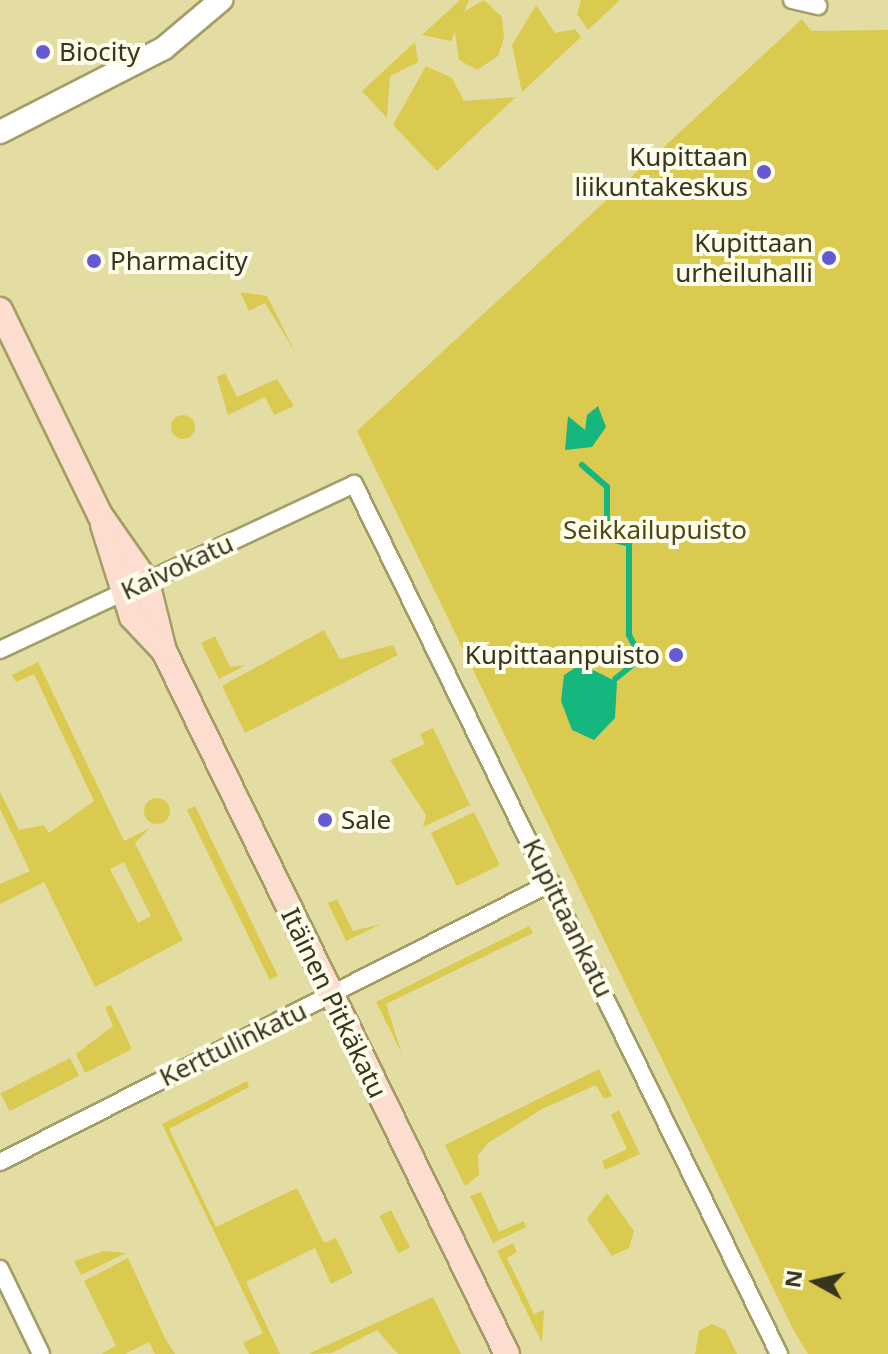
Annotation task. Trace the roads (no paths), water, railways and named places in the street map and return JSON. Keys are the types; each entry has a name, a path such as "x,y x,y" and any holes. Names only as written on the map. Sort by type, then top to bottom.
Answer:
{"main road":[{"name":"Itäinen Pitkäkatu","path":"0,310 100,515 147,582 164,651 507,1354"},
{"name":"Itäinen Pitkäkatu","path":"100,515 132,617 164,651"}],"street":[{"path":"0,132 164,48 221,0"},
{"path":"792,0 818,6"},
{"name":"Kaivokatu","path":"0,650 354,484"},
{"name":"Kupittaankatu","path":"354,484 779,1354"},
{"name":"Kerttulinkatu","path":"0,1162 551,883"},
{"path":"0,1269 41,1354"}],"waterway":[{"path":"582,465 607,487 607,538 629,544 629,635 641,658 615,679"}],"place":[{"name":"Biocity","path":"43,52"},
{"name":"Kupittaan liikuntakeskus","path":"764,172"},
{"name":"Kupittaan urheiluhalli","path":"829,258"},
{"name":"Pharmacity","path":"94,261"},
{"name":"Kupittaanpuisto","path":"676,655"},
{"name":"Sale","path":"325,820"}],"park label":[{"name":"Seikkailupuisto","path":"655,530"}]}
